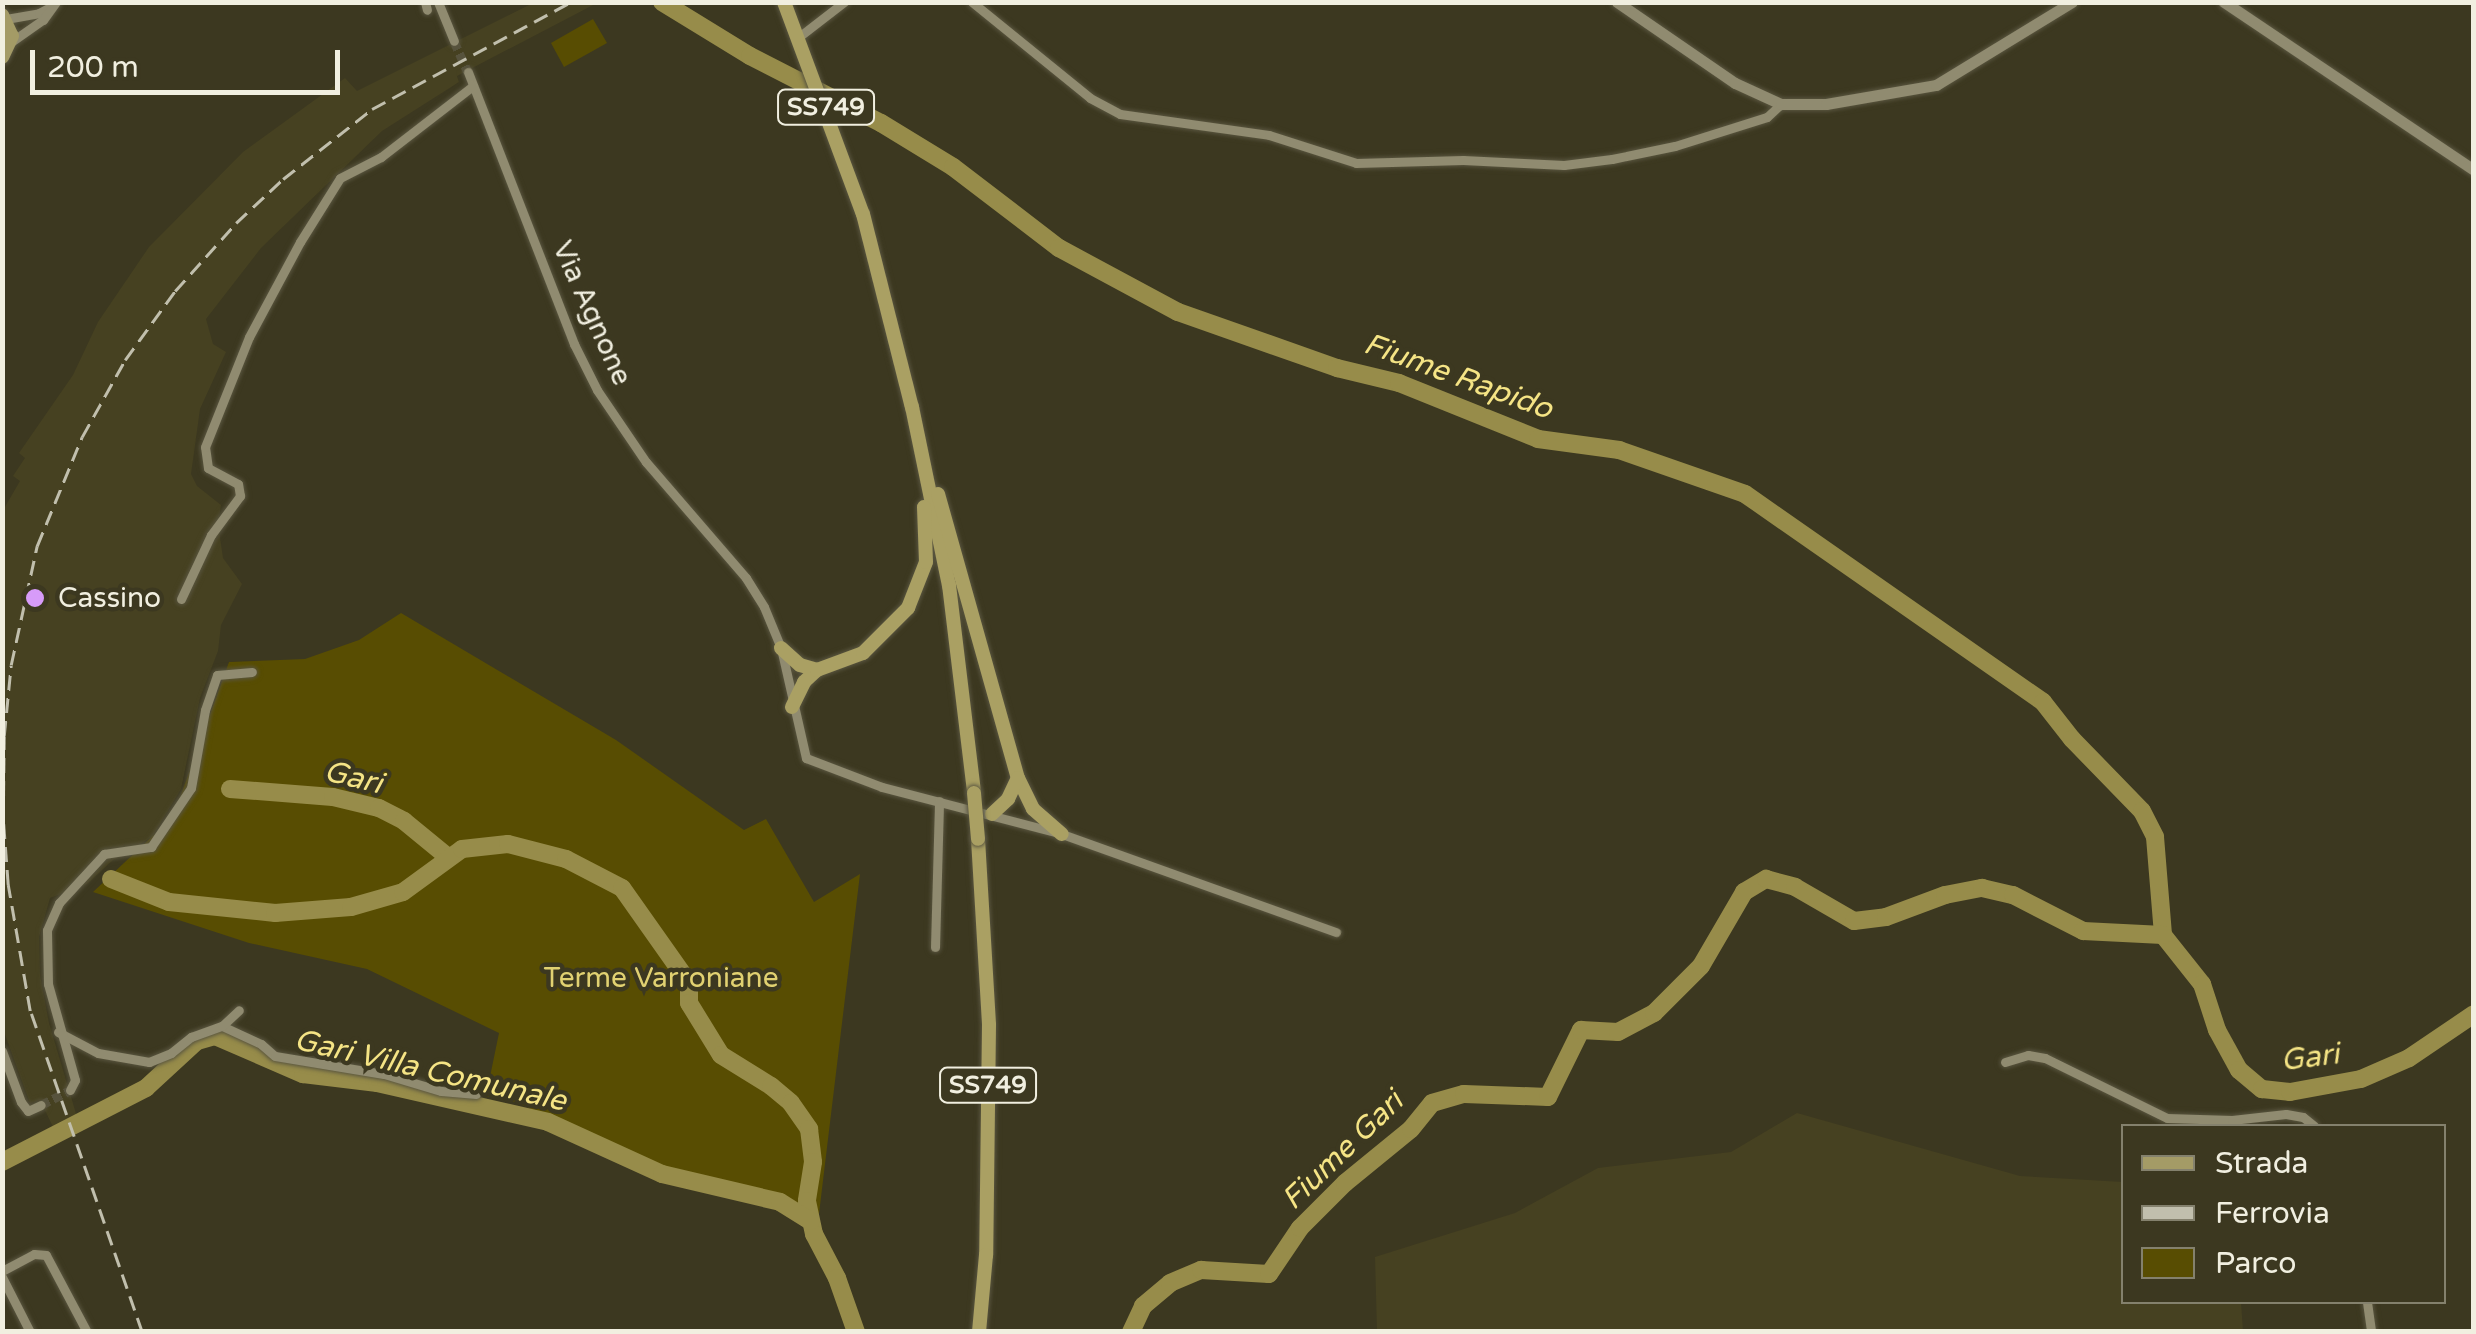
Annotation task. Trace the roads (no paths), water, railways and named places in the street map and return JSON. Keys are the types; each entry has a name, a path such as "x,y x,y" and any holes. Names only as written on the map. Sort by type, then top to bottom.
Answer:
{"highway":[{"name":"SS749","path":"784,2 800,36 863,214 912,407 949,585 974,793 989,1025 986,1256 979,1332"},
{"path":"792,707 804,682 816,670 862,653 895,624 916,595 926,562 927,530 912,407"},
{"path":"912,407 1018,778 1033,809 1062,834"},
{"path":"781,648 800,665 816,670"},
{"path":"992,814 1008,799 1018,778"}],"main road":[{"path":"2,57 11,42 4,17"}],"street":[{"path":"438,2 454,41"},
{"path":"800,36 844,2"},
{"path":"972,2 1090,98 1120,114 1255,132 1356,163 1463,160 1564,165 1612,159 1675,146 1768,118 1781,104"},
{"path":"1616,2 1734,83 1781,104 1826,104 1936,84 2072,2"},
{"path":"2224,2 2474,170"},
{"path":"4,17 38,14 55,4"},
{"path":"11,42 43,20 55,4"},
{"name":"Via Agnone","path":"468,72 574,344 597,390 684,512 746,578 781,648 806,758 814,764 938,801"},
{"path":"182,599 211,535 240,496 238,484 208,468 206,447 250,337 300,242 340,178 381,157 473,86"},
{"path":"70,1090 74,1080 48,984 47,930 59,904 104,854 151,847 191,788 205,710 217,674 252,672"},
{"path":"936,947 938,801 1062,834 1336,932"},
{"path":"58,1032 98,1053 150,1062 171,1053 191,1036 222,1026 239,1010"},
{"path":"222,1026 275,1056 384,1074 441,1091 476,1094"},
{"path":"2,1052 21,1102 28,1111 41,1105"},
{"path":"2005,1062 2028,1055 2045,1058 2167,1118 2232,1120 2286,1114 2304,1117 2312,1124"},
{"path":"30,1332 2,1274 34,1254 46,1255 87,1332"},
{"path":"2367,1304 2371,1332"}],"waterway":[{"name":"Fiume Rapido","path":"662,2 750,56 881,123 953,167 1059,248 1178,312 1337,368 1399,383 1538,439 1619,450 1745,494 2043,702 2072,739 2142,811 2155,837 2163,935"},
{"name":"Gari","path":"230,789 333,797 379,808 404,821 449,858"},
{"name":"Fiume Gari","path":"111,879 169,902 275,913 351,907 403,892 462,849 508,844 566,859 622,888 689,983 689,1003 721,1055 771,1086 791,1103 809,1129 813,1162 807,1201 814,1234 837,1278 856,1332"},
{"name":"Fiume Gari","path":"1131,1332 1143,1306 1170,1283 1201,1270 1269,1274 1300,1228 1345,1183 1411,1129 1432,1103 1464,1094 1548,1097 1581,1030 1618,1032 1654,1013 1701,966 1744,892 1766,879 1795,887 1854,921 1886,917 1945,895 1982,888 2013,895 2083,931 2163,935"},
{"name":"Gari","path":"2163,935 2202,984 2217,1030 2239,1070 2262,1089 2290,1092 2361,1079 2409,1058 2474,1014"},
{"name":"Gari Villa Comunale","path":"2,1162 146,1088 197,1041 215,1036 303,1074 377,1083 548,1122 662,1174 780,1202 811,1221"}],"tunnel":[{"path":"454,41 468,72"},
{"path":"41,1105 70,1090"}],"railway":[{"path":"142,1332 30,1011 8,885 3,819 4,736 11,665 37,546 82,437 125,360 175,291 236,223 283,179 372,109 571,2"}],"place":[{"name":"Cassino","path":"35,598"}],"park label":[{"name":"Terme Varroniane","path":"661,978"}]}
